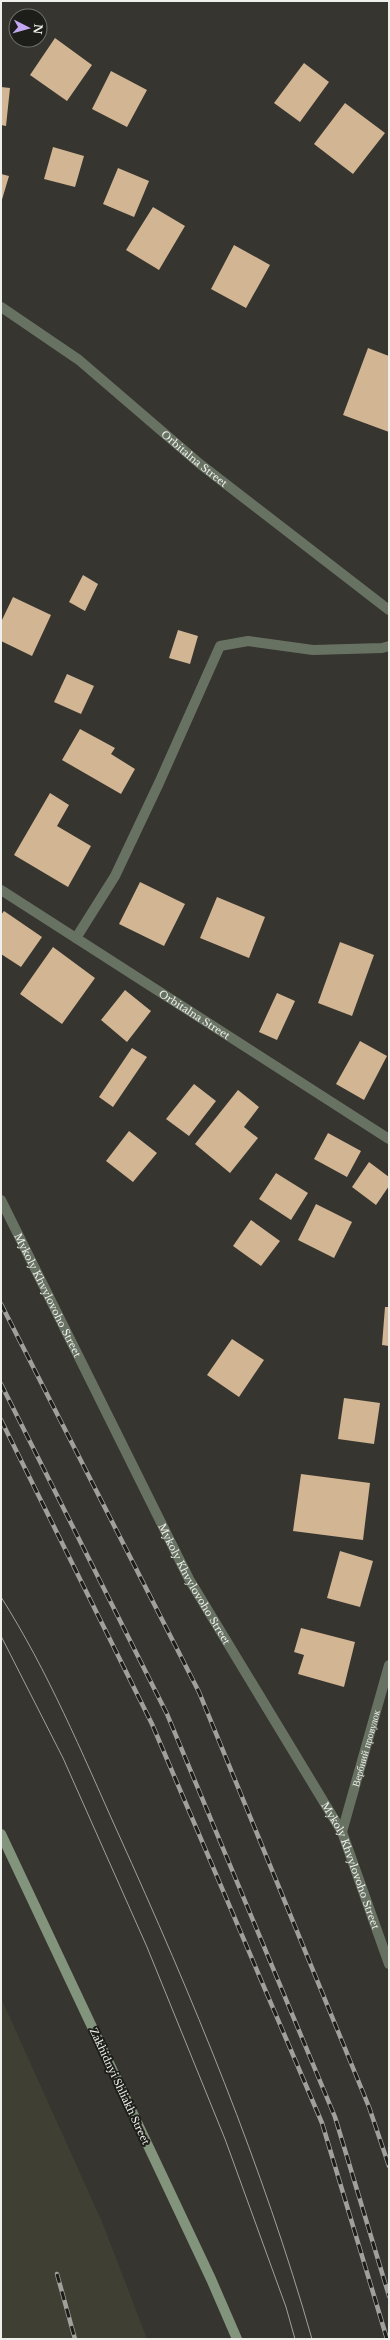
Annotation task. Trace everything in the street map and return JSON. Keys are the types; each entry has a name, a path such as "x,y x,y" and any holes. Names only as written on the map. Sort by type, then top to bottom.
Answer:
{"street":[{"name":"Orbitalna Street","path":"1,307 79,360 200,464 389,610"},
{"path":"76,938 115,876 159,783 220,646 248,641 313,650 382,648 389,646"},
{"name":"Orbitalna Street","path":"1,890 389,1139"},
{"name":"Mykoly Khvylovoho Street","path":"1,1200 189,1579 342,1832 389,1964"},
{"name":"Вербний провулок","path":"342,1832 389,1665"},
{"name":"Zakhidnyi Shliakh Street","path":"1,1834 208,2272 237,2339"}],"shaded area":[{"path":"1,1998 102,2222 147,2339 1,2339"}],"building":[{"path":"55,38 92,65 67,101 30,75"},
{"path":"304,63 329,82 300,122 274,103"},
{"path":"111,71 147,90 127,127 92,109"},
{"path":"1,87 10,88 6,126 1,125"},
{"path":"345,103 385,133 353,174 314,144"},
{"path":"53,147 84,156 75,187 44,179"},
{"path":"118,168 149,181 134,217 103,204"},
{"path":"1,174 9,176 1,203"},
{"path":"153,207 185,226 159,270 126,250"},
{"path":"234,245 270,265 246,308 211,289"},
{"path":"368,348 389,356 389,432 343,415"},
{"path":"83,575 98,584 85,611 69,602"},
{"path":"13,597 51,615 32,656 1,641 1,622"},
{"path":"178,630 198,636 190,664 169,658"},
{"path":"67,674 94,686 81,714 54,702"},
{"path":"80,729 115,748 111,754 135,769 121,794 62,760"},
{"path":"50,793 69,805 57,826 91,846 68,887 14,855"},
{"path":"140,882 185,904 164,946 119,924"},
{"path":"217,897 265,917 249,958 200,938"},
{"path":"4,911 42,937 21,967 1,954 1,915"},
{"path":"340,942 374,955 352,1016 318,1003"},
{"path":"53,947 95,978 62,1024 20,994"},
{"path":"125,990 151,1011 127,1042 101,1020"},
{"path":"277,993 295,1001 277,1040 259,1032"},
{"path":"360,1041 387,1056 364,1100 336,1084"},
{"path":"132,1048 147,1057 113,1107 99,1097"},
{"path":"194,1084 216,1101 189,1136 166,1119"},
{"path":"238,1090 259,1107 244,1127 258,1138 230,1173 195,1144"},
{"path":"129,1131 157,1153 133,1182 106,1161"},
{"path":"328,1133 361,1151 347,1177 314,1159"},
{"path":"369,1162 389,1177 389,1186 376,1205 352,1187"},
{"path":"276,1173 308,1193 291,1220 259,1199"},
{"path":"316,1204 352,1222 334,1258 298,1240"},
{"path":"251,1220 280,1241 261,1266 233,1246"},
{"path":"385,1307 389,1307 389,1346 382,1345"},
{"path":"232,1339 264,1360 239,1397 207,1375"},
{"path":"344,1398 380,1403 374,1444 338,1439"},
{"path":"301,1474 370,1483 363,1540 293,1531"},
{"path":"340,1551 373,1561 360,1607 327,1598"},
{"path":"301,1628 355,1642 344,1687 298,1674 304,1655 294,1652"}],"tram line":[{"path":"1,1597 34,1654 64,1713 146,1894 199,2019 249,2146 293,2275 312,2339"},
{"path":"1,1636 63,1758 147,1947 225,2139 286,2307 295,2339"}],"railway":[{"path":"1,1304 199,1692 369,2107 389,2166"},
{"path":"1,1384 167,1714 335,2117 389,2296"},
{"path":"1,1420 152,1724 322,2123 387,2339"},
{"path":"57,2274 75,2339"}]}
